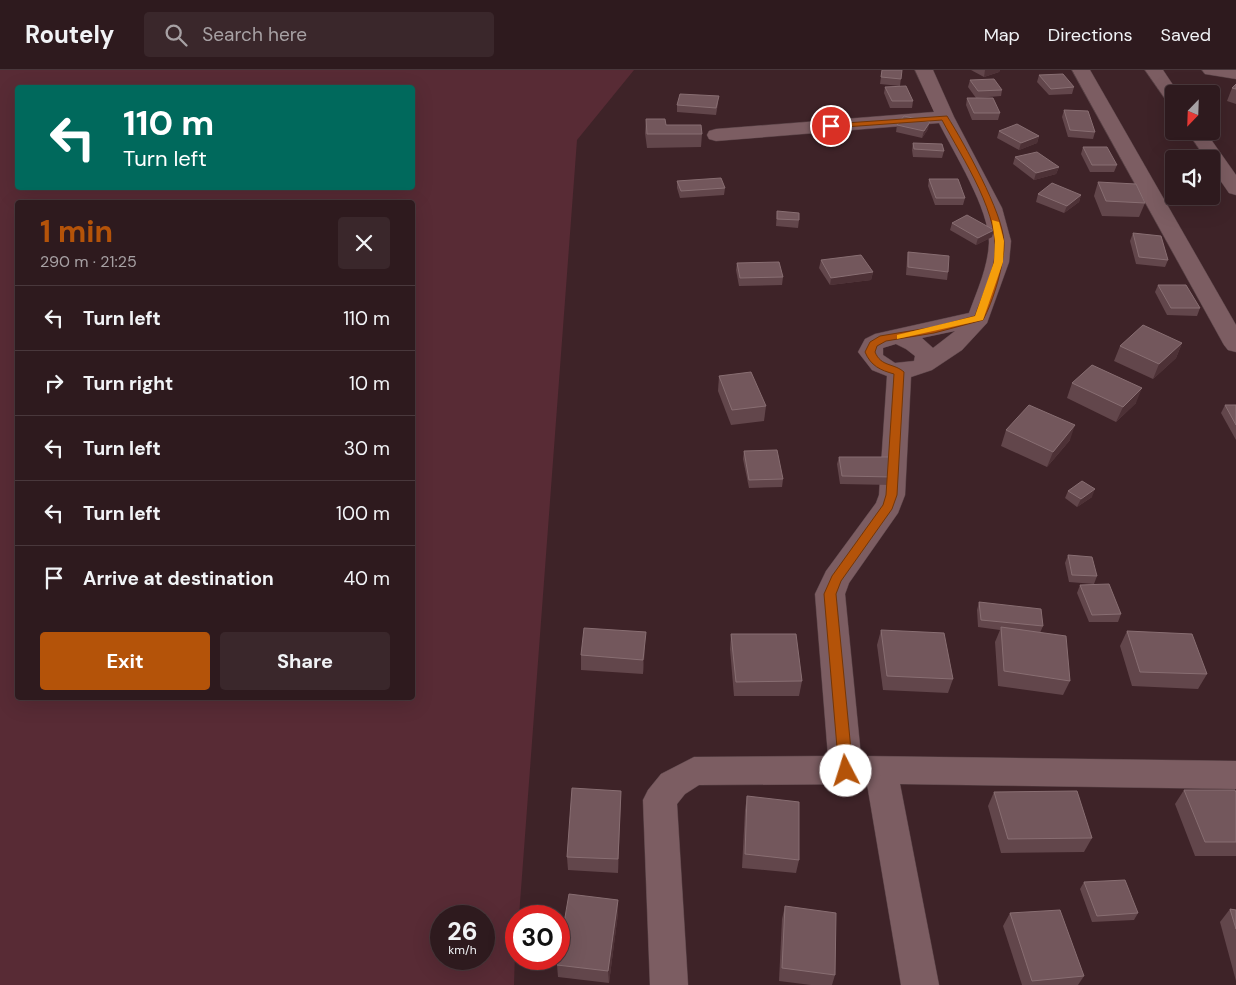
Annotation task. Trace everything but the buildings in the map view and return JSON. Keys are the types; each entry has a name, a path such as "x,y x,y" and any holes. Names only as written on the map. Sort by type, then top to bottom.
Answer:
{"street":[{"path":"924,70 945,117 992,208 1000,241 998,262 980,318 954,345 912,368 879,365 874,361 870,352 873,344 883,338 897,337 980,318"},
{"path":"1081,70 1236,344"},
{"path":"1154,70 1165,86"},
{"path":"1211,70 1236,74"},
{"path":"716,135 945,117"},
{"path":"1202,140 1236,189"},
{"path":"846,771 830,594 836,579 888,506 892,495 912,368 927,356 922,348 911,341 897,337"},
{"path":"881,770 920,985"},
{"path":"669,985 660,800 673,784 694,772 881,770 1236,775"}],"shaded area":[{"path":"0,70 634,70 577,140 520,905 505,905 505,970 514,970 514,985 0,985"}],"slow traffic":[{"path":"900,337 980,318 998,262 1000,241 995,222"}],"route":[{"path":"831,126 945,117 992,208 1000,241 998,262 980,318 934,330 883,338 873,344 870,352 874,361 885,368 900,372 899,408 896,426 892,495 888,506 836,579 830,594 846,771"}]}
